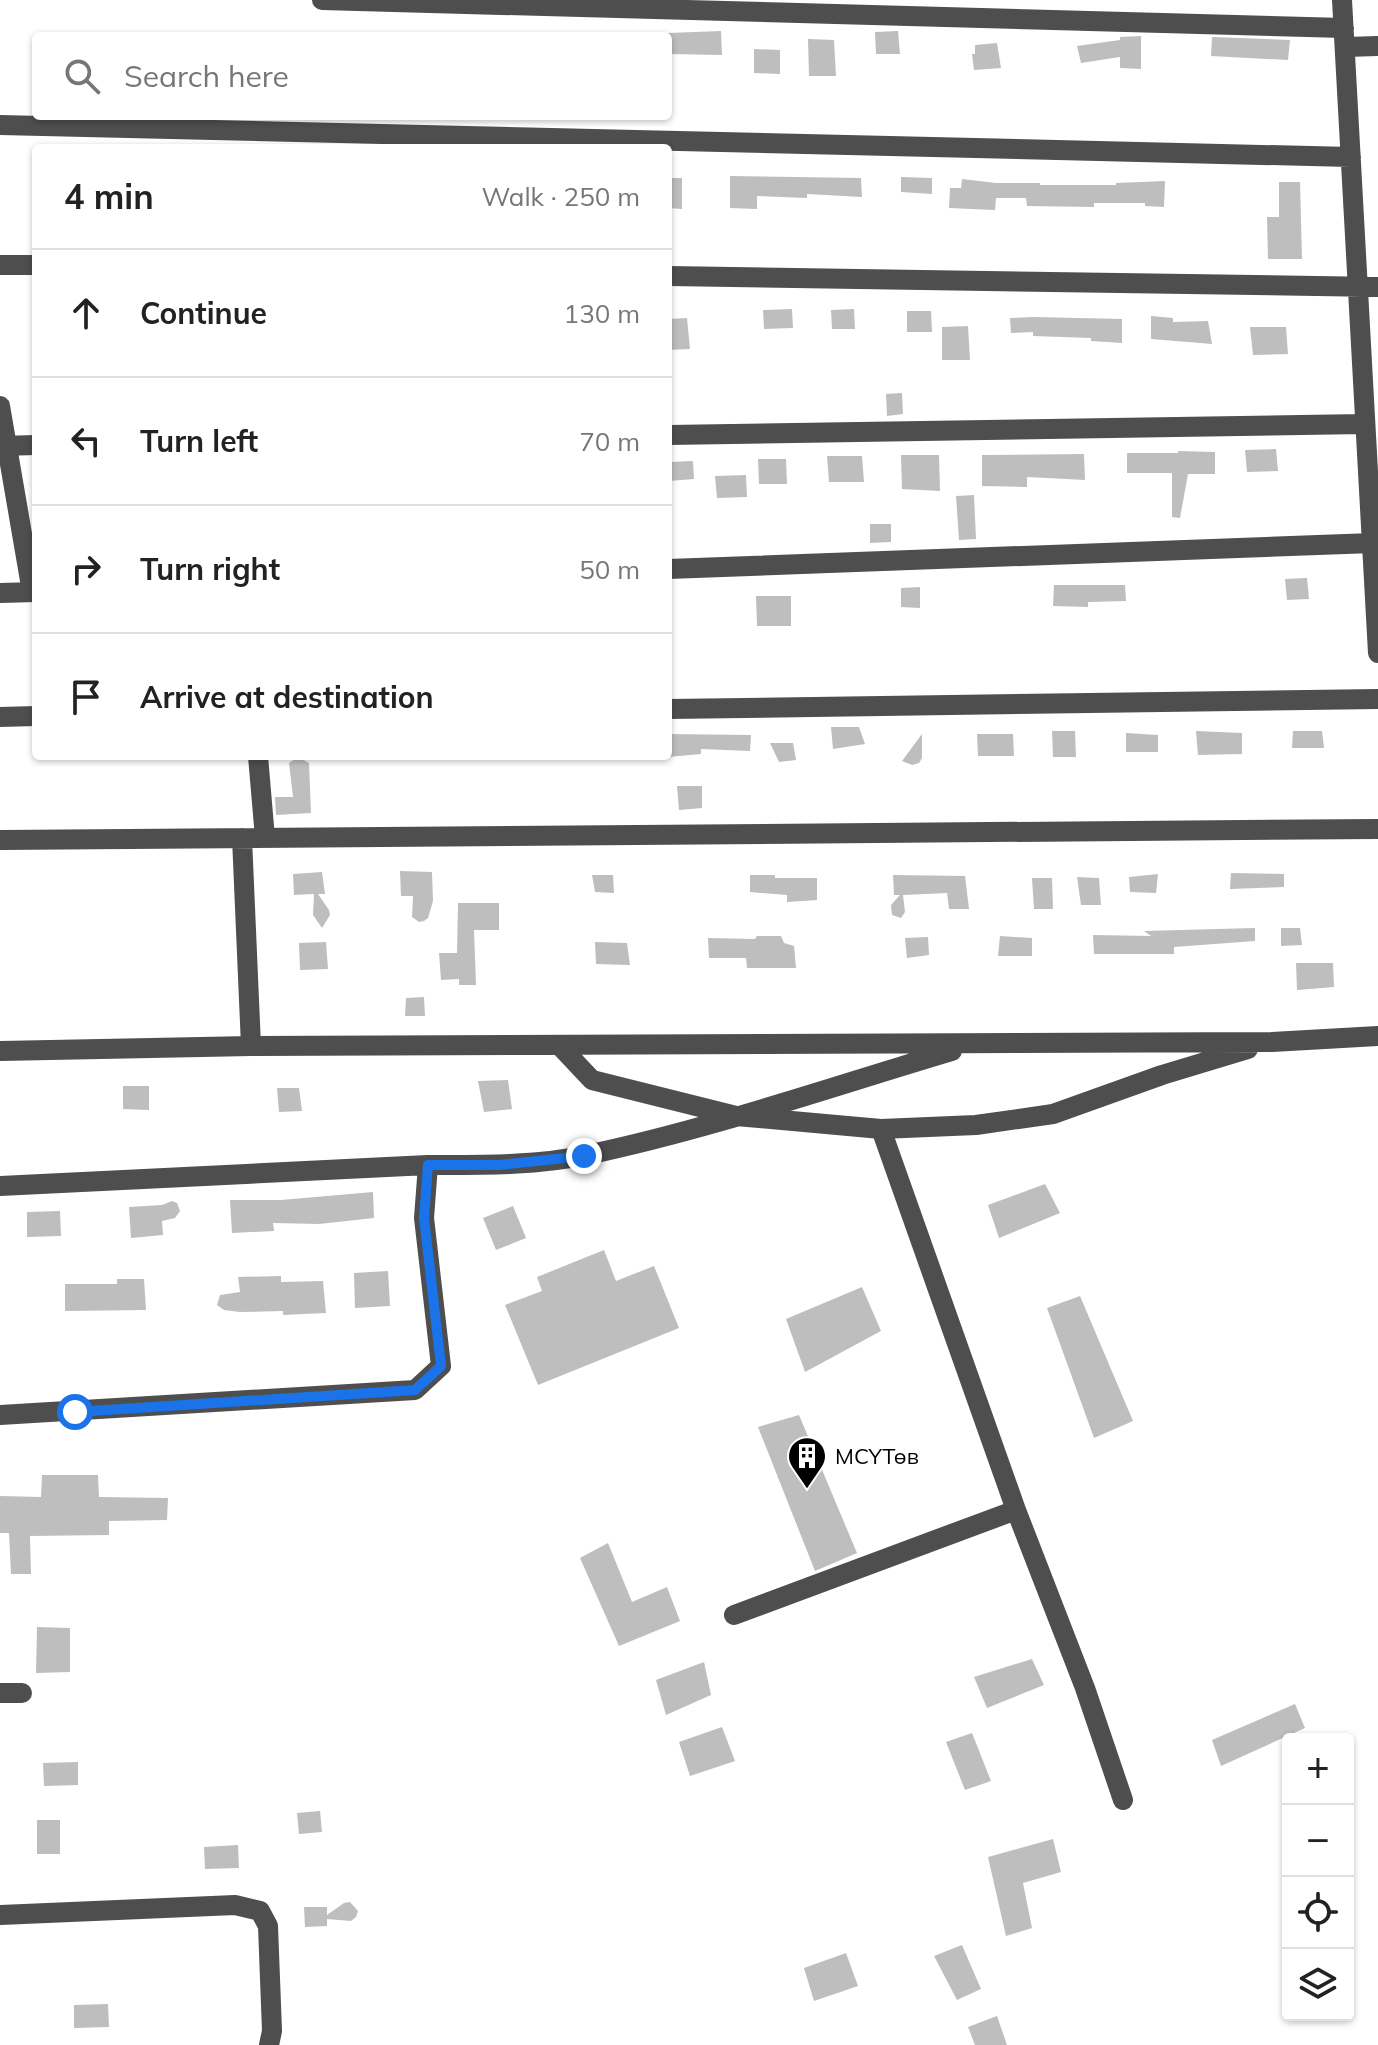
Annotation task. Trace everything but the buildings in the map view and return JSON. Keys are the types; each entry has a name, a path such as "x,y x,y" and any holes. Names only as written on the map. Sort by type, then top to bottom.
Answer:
{"street":[{"path":"322,0 1344,37 1378,46"},
{"path":"1342,0 1351,157 1368,287 1364,424 1377,587 1378,653"},
{"path":"0,125 1351,157"},
{"path":"0,265 32,265"},
{"path":"672,276 1368,287"},
{"path":"0,406 4,446 32,582"},
{"path":"672,435 1364,424"},
{"path":"4,446 32,445"},
{"path":"672,569 1373,543"},
{"path":"0,593 32,592"},
{"path":"672,709 1378,699"},
{"path":"0,717 32,716"},
{"path":"258,760 265,838"},
{"path":"0,840 1378,829"},
{"path":"242,838 251,1046"},
{"path":"0,1051 251,1046 1272,1042 1378,1036"},
{"path":"559,1045 592,1080 736,1116 881,1129 976,1125 1053,1114 1162,1075 1272,1042"},
{"path":"0,1186 428,1165 499,1165 584,1156 736,1116 975,1044"},
{"path":"881,1129 1123,1800"},
{"path":"0,1415 415,1390 441,1366 424,1218 428,1165"},
{"path":"734,1615 1016,1510"},
{"path":"0,1693 22,1693"},
{"path":"0,1915 235,1905 260,1911 268,1926 272,2031 269,2045"}],"place":[{"name":"МСҮТөв","path":"807,1490"}],"route":[{"path":"75,1412 415,1390 441,1366 424,1218 428,1165 499,1165 584,1156"}]}
